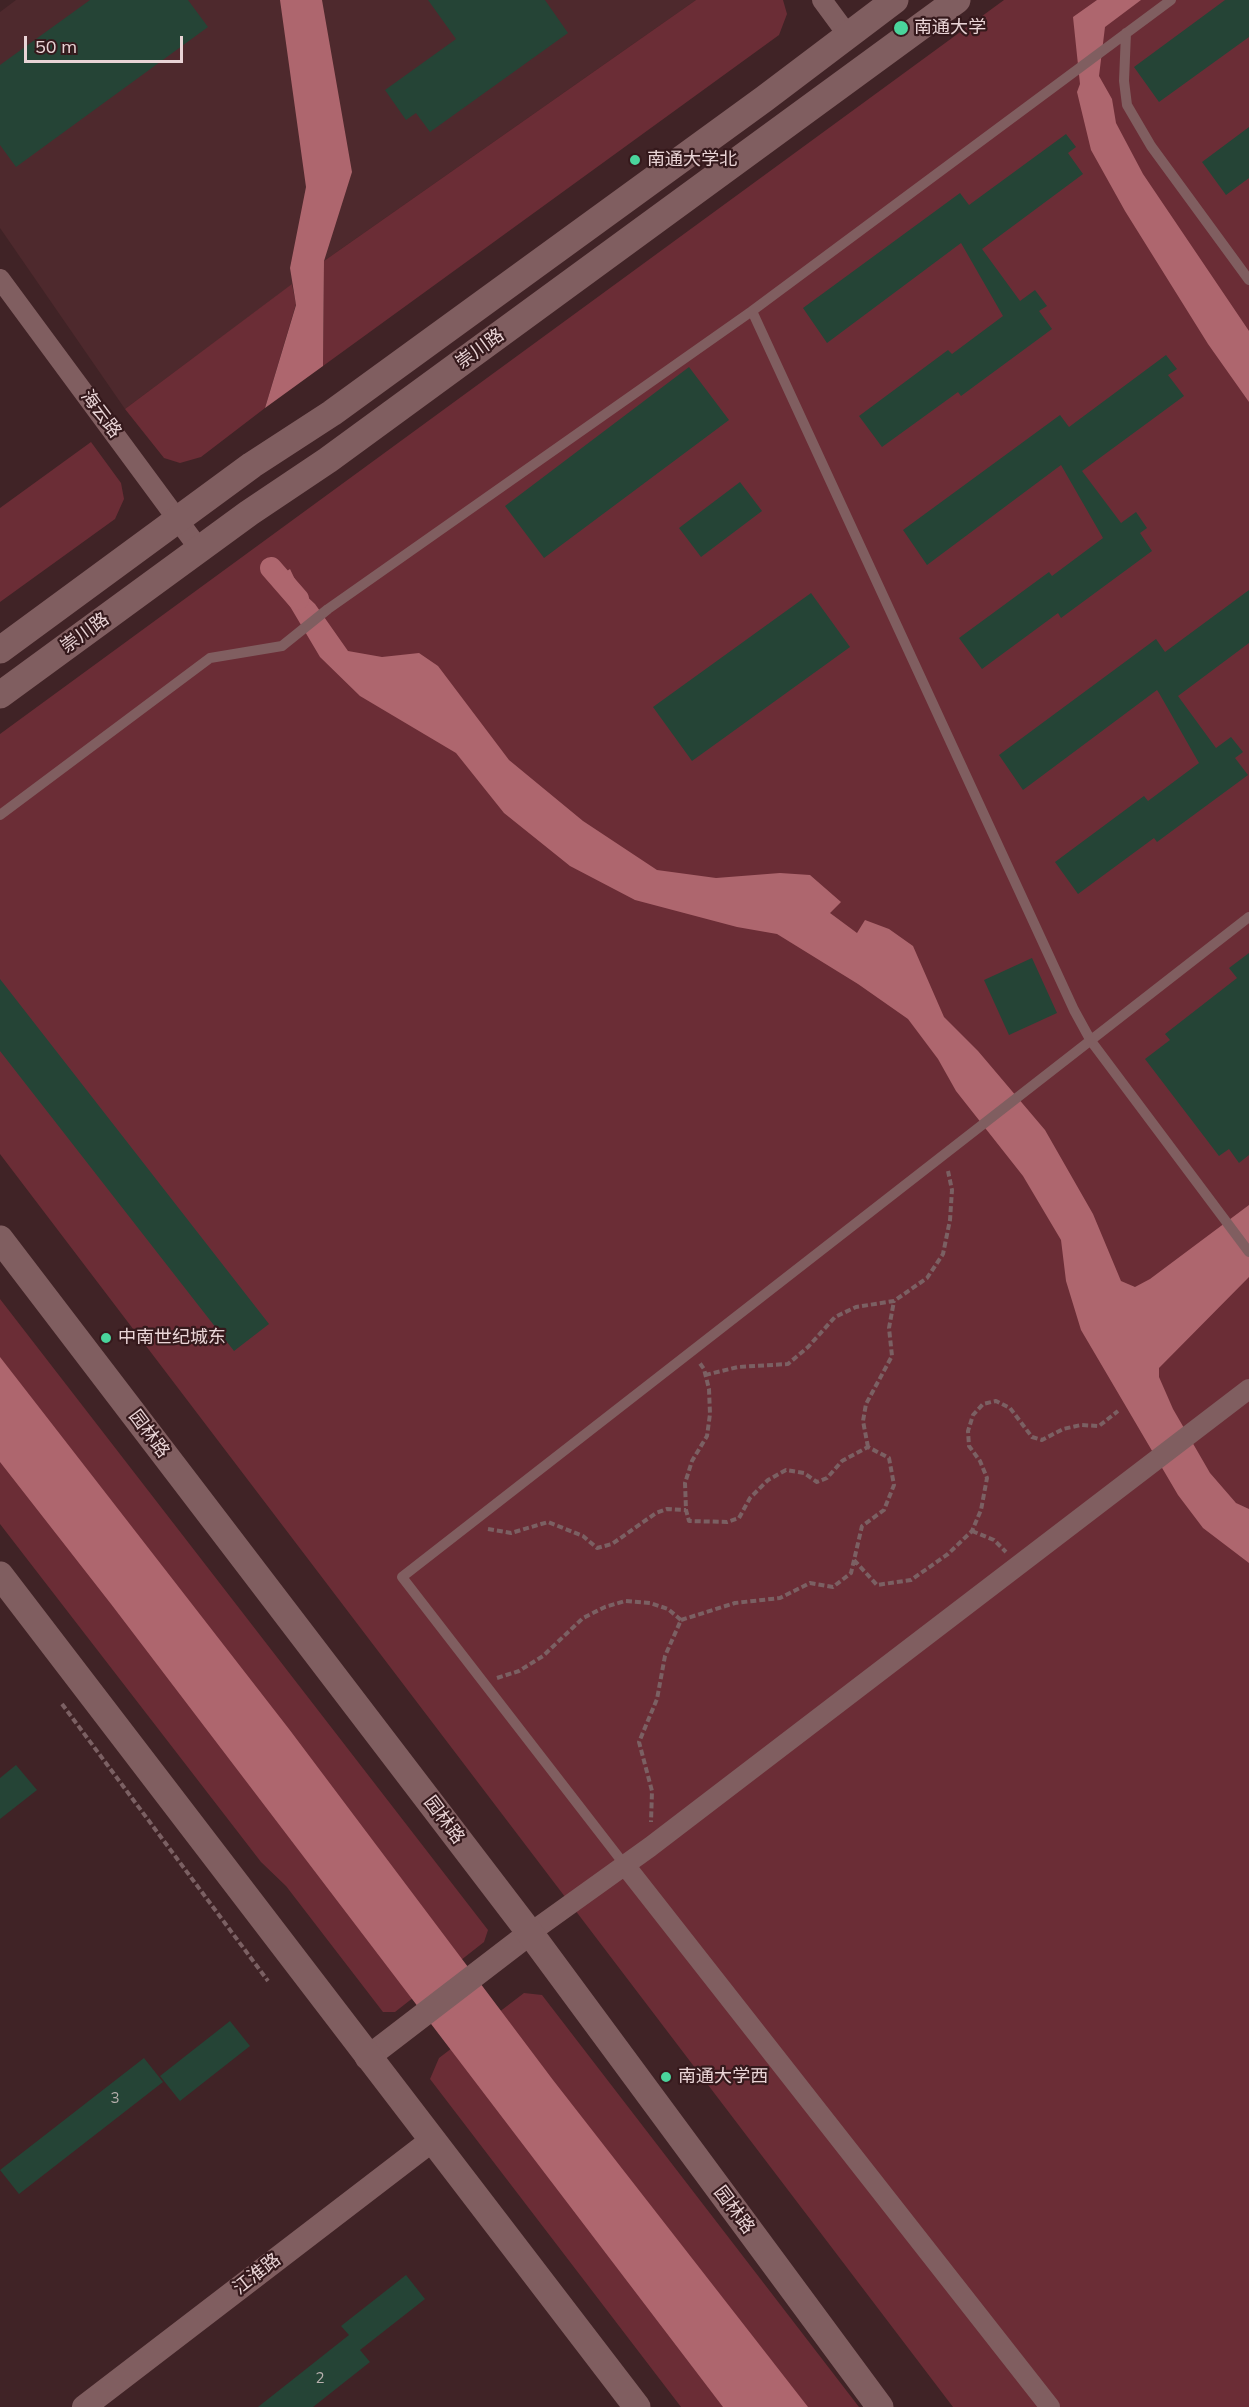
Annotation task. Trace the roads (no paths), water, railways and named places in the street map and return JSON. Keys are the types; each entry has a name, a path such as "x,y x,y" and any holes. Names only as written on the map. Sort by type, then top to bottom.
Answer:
{"main road":[{"name":"崇川路","path":"0,650 252,465 332,412 765,99 847,34 895,0"},
{"name":"崇川路","path":"0,695 957,0"},
{"name":"园林路","path":"0,1239 530,1933 880,2407"},
{"path":"0,1575 367,2058 637,2407"}],"street":[{"path":"822,0 868,66"},
{"name":"海云路","path":"0,279 179,518 200,550"},
{"path":"367,2058 530,1933 650,1847 1249,1389"},
{"path":"624,1864 1050,2407"},
{"name":"江淮路","path":"84,2407 431,2141"}],"lane":[{"path":"0,815 210,658 282,646 328,609 752,311 1171,0"},
{"path":"1126,33 1124,81 1127,105 1151,146 1249,280"},
{"path":"752,311 1091,1041 1249,1252"},
{"path":"624,1864 402,1577 944,1155 974,1129 1249,917"}],"waterway":[{"path":"271,568 298,599"}],"place":[{"name":"南通大学","path":"901,28"},
{"name":"南通大学北","path":"635,160"},
{"name":"中南世纪城东","path":"106,1338"},
{"name":"南通大学西","path":"666,2077"}]}
